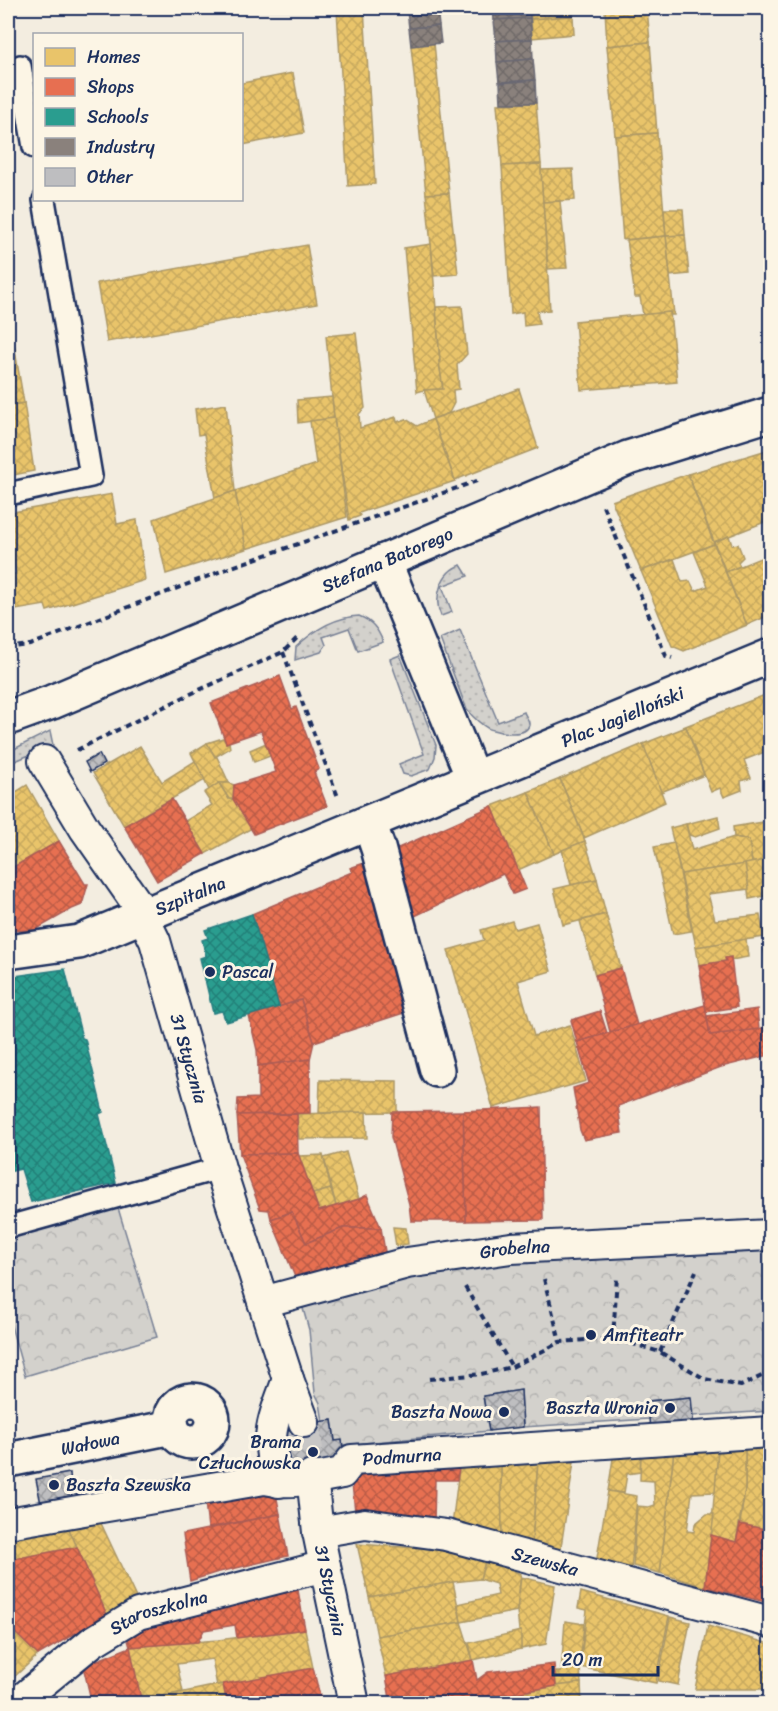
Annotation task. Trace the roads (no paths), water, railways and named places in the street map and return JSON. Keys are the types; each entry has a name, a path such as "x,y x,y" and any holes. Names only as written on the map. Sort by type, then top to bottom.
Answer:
{"street":[{"name":"Stefana Batorego","path":"8,718 52,702 628,458 771,414"},
{"path":"384,561 473,778"},
{"name":"Plac Jagielloński","path":"355,815 473,778 771,656"},
{"name":"31 Stycznia","path":"45,761 85,830 136,902 158,951 220,1168 304,1422"},
{"path":"355,815 378,848 437,1070"},
{"name":"Szpitalna","path":"8,952 80,942 143,916 355,815"},
{"name":"Grobelna","path":"263,1302 407,1263 511,1248 771,1235"},
{"path":"279,1482 271,1462 270,1440 272,1424 288,1379"},
{"name":"Wałowa","path":"8,1460 172,1427"},
{"name":"Podmurna","path":"8,1523 264,1479 279,1482 342,1473 352,1460 771,1432"},
{"name":"31 Stycznia","path":"312,1478 318,1532 354,1704"},
{"name":"Szewska","path":"318,1532 365,1524 446,1535 771,1622"},
{"name":"Staroszkolna","path":"16,1704 92,1642 138,1614 325,1566"}],"lane":[{"path":"20,66 33,141"},
{"path":"8,494 91,476 44,201"},
{"path":"8,1227 220,1168"}],"tunnel":[{"path":"304,1422 312,1476"}],"place":[{"name":"Pascal","path":"210,972"},
{"name":"Amfiteatr","path":"591,1335"},
{"name":"Baszta Wronia","path":"670,1408"},
{"name":"Baszta Nowa","path":"504,1412"},
{"name":"Brama Człuchowska","path":"313,1452"},
{"name":"Baszta Szewska","path":"54,1485"}]}
